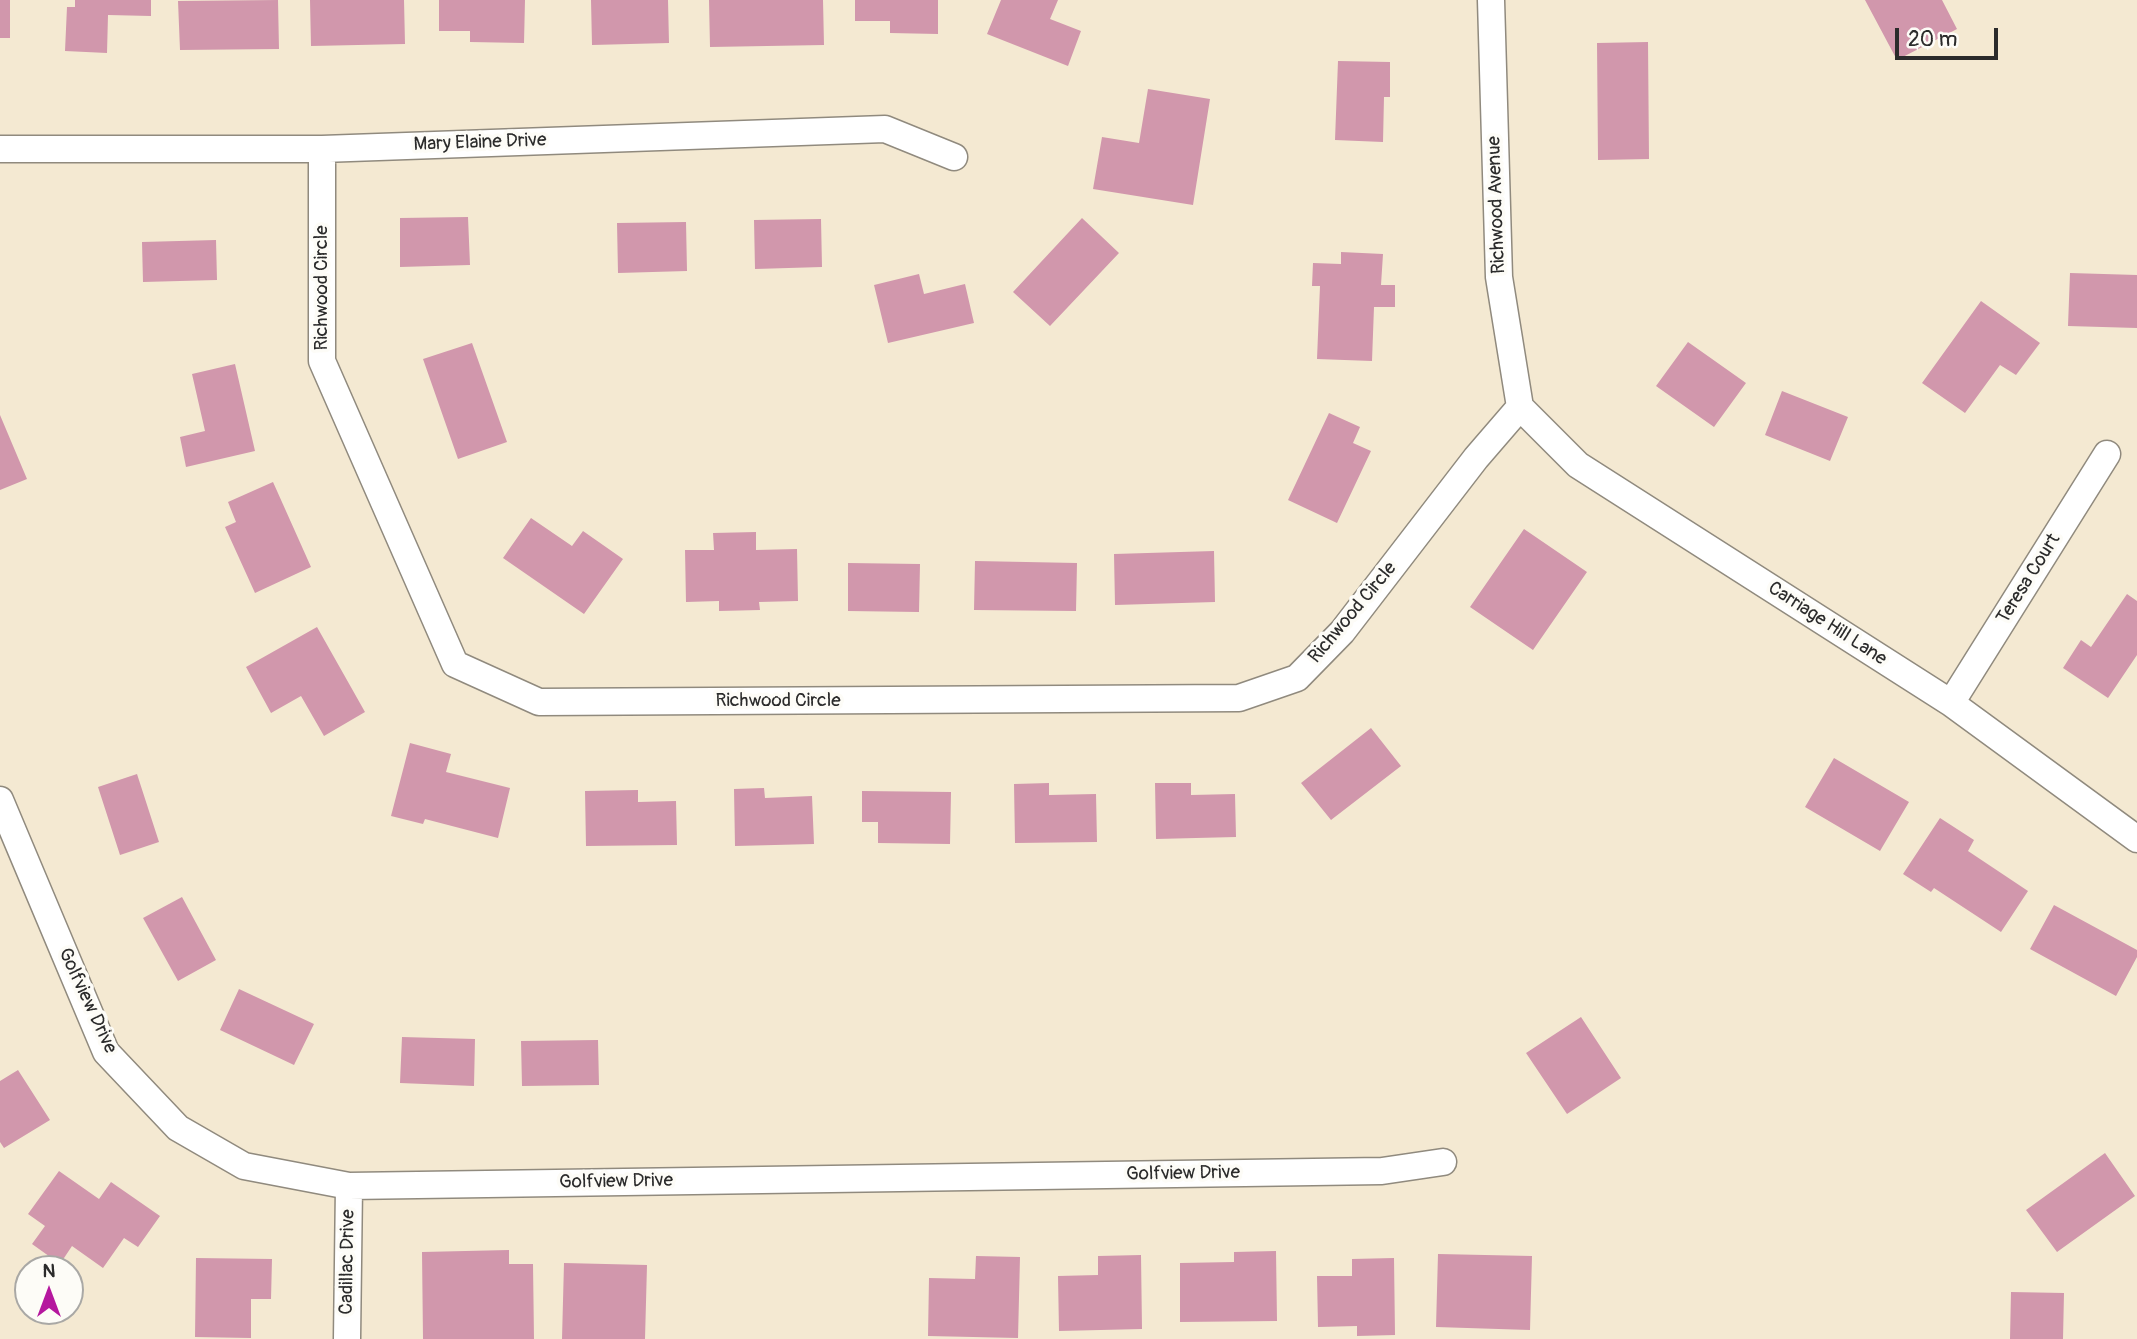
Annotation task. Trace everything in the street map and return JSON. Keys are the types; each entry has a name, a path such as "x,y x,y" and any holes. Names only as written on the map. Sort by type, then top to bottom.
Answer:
{"street":[{"name":"Richwood Avenue","path":"1491,0 1499,276 1520,407"},
{"name":"Mary Elaine Drive","path":"0,149 322,149 885,129 954,157"},
{"name":"Richwood Circle","path":"322,149 322,361 455,664 539,702 1239,698 1297,678 1333,642 1476,458 1520,407"},
{"name":"Carriage Hill Lane","path":"1520,407 1578,464 1951,703 2137,839"},
{"name":"Teresa Court","path":"1951,703 2106,454"},
{"name":"Golfview Drive","path":"0,800 106,1052 178,1128 244,1166 349,1186 1382,1171 1443,1162"},
{"name":"Cadillac Drive","path":"347,1339 349,1186"}],"building":[{"path":"0,0 10,0 10,38 0,38"},
{"path":"75,0 151,0 151,16 108,15 107,53 65,51 67,7 75,7"},
{"path":"278,0 279,49 180,50 178,1"},
{"path":"310,0 404,0 405,44 311,46"},
{"path":"439,0 525,0 524,43 470,42 470,31 439,31"},
{"path":"591,0 668,0 669,43 592,45"},
{"path":"709,0 823,0 824,45 710,47"},
{"path":"855,0 938,0 938,34 890,33 890,21 855,21"},
{"path":"1001,0 1058,0 1050,19 1081,31 1068,66 987,34"},
{"path":"1865,0 1942,0 1957,29 1897,60"},
{"path":"1648,42 1649,159 1598,160 1597,43"},
{"path":"1338,61 1390,62 1390,97 1384,97 1383,142 1335,140"},
{"path":"1148,89 1210,99 1193,205 1093,189 1102,137 1139,143"},
{"path":"468,217 470,265 400,267 400,218"},
{"path":"1082,218 1119,253 1050,326 1013,292"},
{"path":"821,219 822,267 755,269 754,220"},
{"path":"686,222 687,271 618,273 617,223"},
{"path":"216,240 217,280 143,282 142,242"},
{"path":"1341,252 1383,254 1381,285 1395,285 1395,307 1374,307 1372,361 1317,359 1320,286 1312,286 1313,263 1341,264"},
{"path":"2070,273 2137,275 2137,328 2068,326"},
{"path":"919,274 924,294 965,284 974,323 888,343 874,285"},
{"path":"1981,301 2040,343 2016,375 2000,365 1965,413 1922,383"},
{"path":"1688,342 1746,383 1714,427 1656,386"},
{"path":"472,343 507,442 458,459 423,359"},
{"path":"235,364 255,451 186,467 180,437 205,431 192,374"},
{"path":"1782,391 1848,417 1830,461 1765,435"},
{"path":"1329,413 1360,427 1353,443 1371,451 1337,523 1288,500"},
{"path":"0,415 27,479 0,490"},
{"path":"273,482 311,567 255,593 225,527 236,522 228,502"},
{"path":"531,518 572,546 583,531 623,559 584,614 503,558"},
{"path":"1524,529 1587,572 1533,650 1470,607"},
{"path":"756,532 756,550 797,549 798,601 759,602 760,610 719,611 719,601 686,602 685,550 714,550 713,533"},
{"path":"1214,551 1215,602 1115,605 1114,554"},
{"path":"975,561 1077,563 1076,611 974,610"},
{"path":"848,563 920,564 919,612 848,611"},
{"path":"2127,594 2137,601 2137,655 2108,698 2063,668 2081,640 2091,647"},
{"path":"317,627 365,712 324,736 301,696 271,713 246,667"},
{"path":"1371,728 1401,766 1331,820 1301,783"},
{"path":"410,743 451,754 446,772 510,788 498,838 425,819 423,824 391,816"},
{"path":"1834,758 1909,802 1880,851 1805,807"},
{"path":"137,774 159,842 120,855 98,787"},
{"path":"1049,783 1049,795 1096,794 1097,842 1015,843 1014,784"},
{"path":"1155,783 1191,783 1191,795 1235,794 1236,837 1156,839"},
{"path":"764,788 765,798 812,796 814,844 735,846 734,789"},
{"path":"638,790 638,802 676,801 677,845 586,846 585,791"},
{"path":"862,791 951,792 950,844 878,843 878,822 862,822"},
{"path":"1940,818 1974,840 1968,851 2028,891 2001,932 1934,888 1931,892 1903,874"},
{"path":"182,897 216,960 178,981 143,918"},
{"path":"2054,905 2137,950 2137,957 2116,996 2030,949"},
{"path":"239,989 314,1024 294,1065 220,1030"},
{"path":"1581,1017 1621,1078 1567,1114 1526,1053"},
{"path":"402,1037 475,1039 474,1086 400,1083"},
{"path":"598,1040 599,1085 522,1086 521,1041"},
{"path":"18,1070 50,1120 4,1148 0,1142 0,1081"},
{"path":"2105,1153 2135,1196 2057,1252 2026,1210"},
{"path":"59,1171 99,1199 111,1182 160,1216 138,1247 124,1238 103,1268 72,1246 66,1255 47,1255 32,1244 45,1226 28,1214"},
{"path":"509,1250 509,1264 533,1264 534,1339 423,1339 422,1252"},
{"path":"1276,1251 1277,1321 1180,1322 1180,1263 1234,1262 1234,1252"},
{"path":"1438,1254 1532,1256 1530,1330 1436,1327"},
{"path":"1141,1255 1142,1329 1059,1331 1058,1276 1098,1275 1098,1256"},
{"path":"976,1256 1020,1257 1018,1338 928,1336 929,1278 975,1279"},
{"path":"196,1258 272,1259 271,1299 251,1299 251,1338 195,1337"},
{"path":"1394,1258 1395,1335 1357,1336 1357,1326 1318,1327 1317,1276 1352,1276 1352,1259"},
{"path":"564,1263 647,1265 645,1339 562,1339"},
{"path":"2011,1292 2064,1293 2063,1339 2010,1339"}]}
